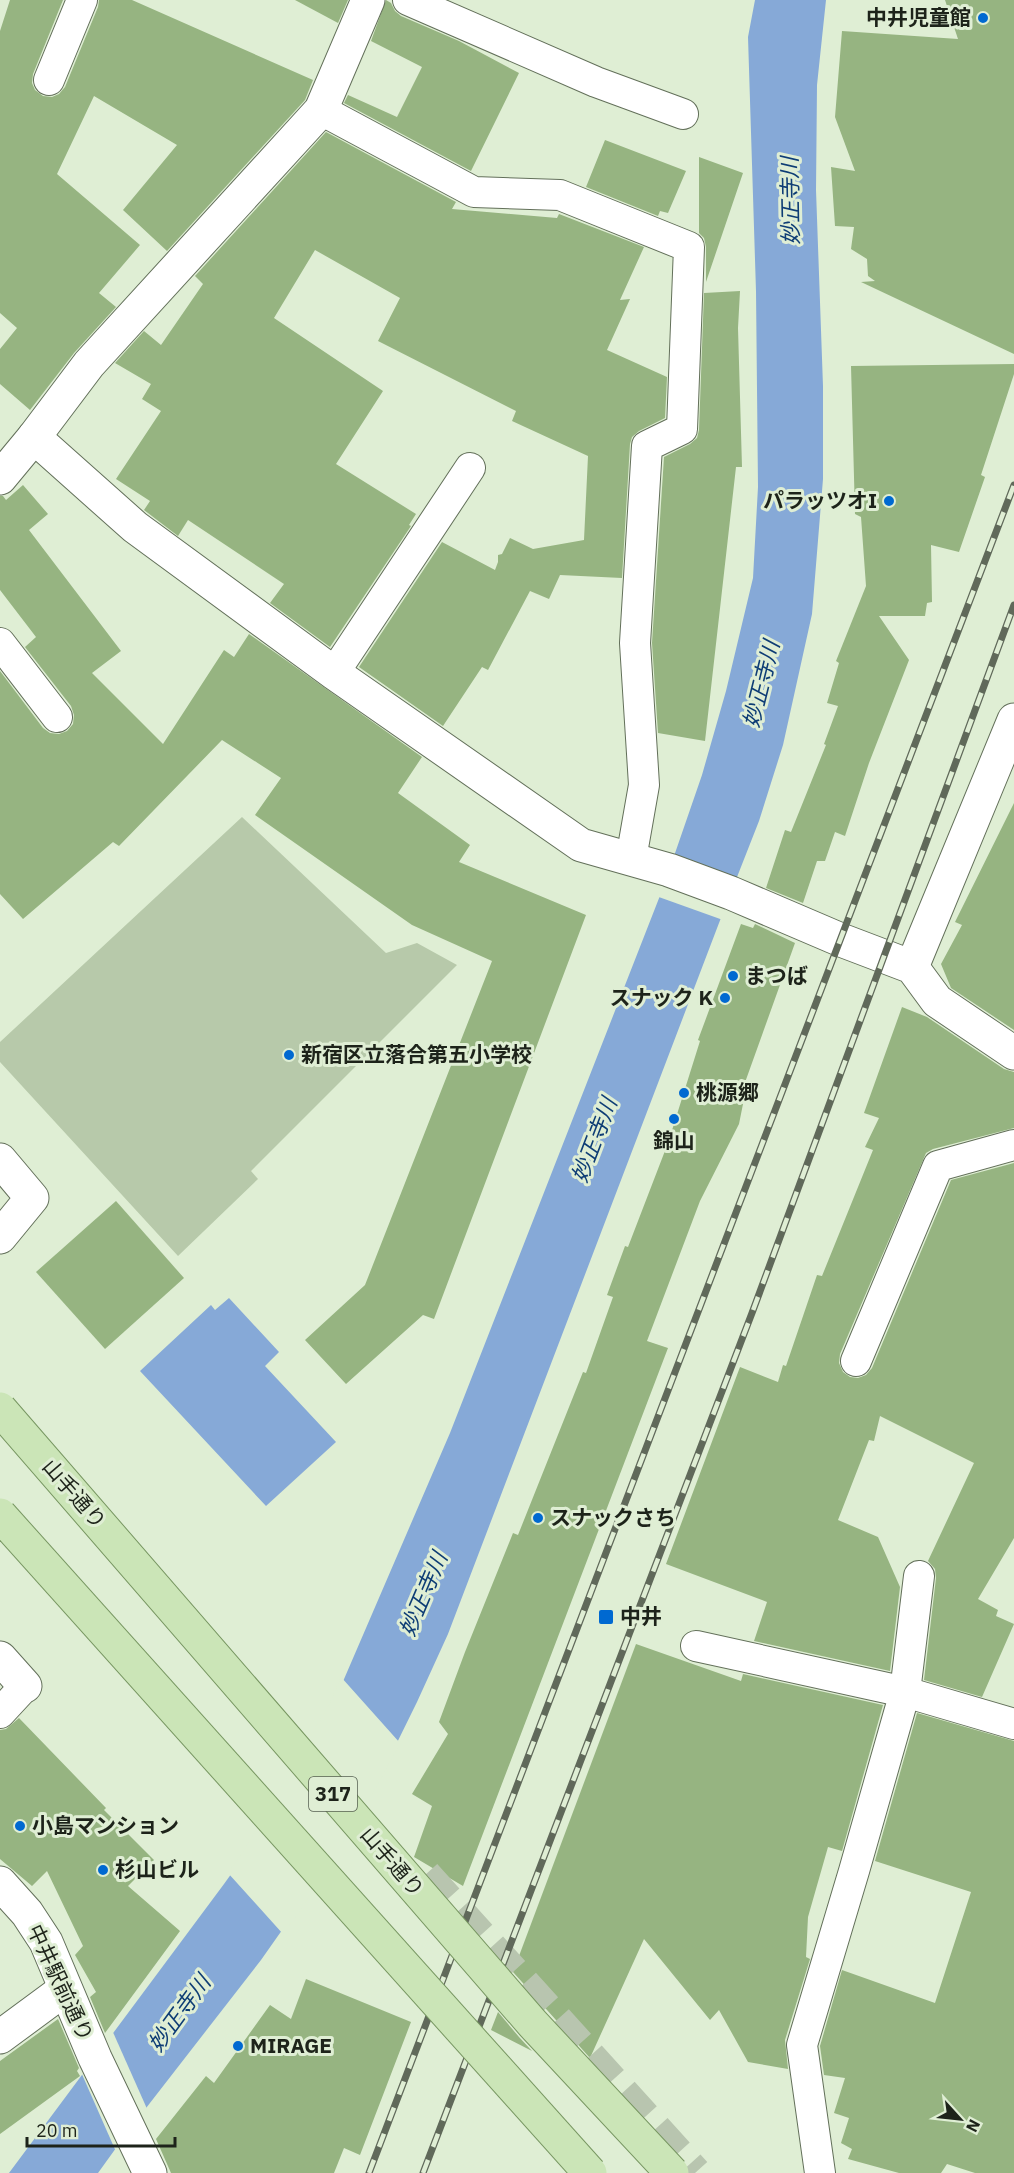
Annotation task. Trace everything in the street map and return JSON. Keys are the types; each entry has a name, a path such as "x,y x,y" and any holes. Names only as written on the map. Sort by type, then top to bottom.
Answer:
{"main road":[{"name":"山手通り","path":"0,1409 525,2015 672,2173"},
{"path":"0,1515 590,2173"}],"street":[{"path":"0,478 27,438 89,364 321,110 368,0"},
{"path":"27,438 135,527 334,674 581,845 669,870 912,967 937,1001 1014,1053"},
{"path":"912,967 1014,720"},
{"path":"0,1160 32,1198 0,1237"},
{"path":"0,1658 25,1686"},
{"name":"中井駅前通り","path":"0,1883 27,1913 46,1942 95,2058 150,2173"},
{"path":"0,2037 64,1989"}],"lane":[{"path":"49,80 82,0"},
{"path":"408,0 596,82 683,114"},
{"path":"321,110 474,192 560,195 689,247 682,429 647,446 635,643 644,785 631,860"},
{"path":"334,674 470,468"},
{"path":"0,643 57,717"},
{"path":"856,1361 938,1166 1014,1145"},
{"path":"820,2173 802,2045 905,1692 919,1576"},
{"path":"696,1646 905,1692 1014,1724"},
{"path":"0,1713 25,1686"}],"green space":[{"path":"242,817 386,953 417,943 457,965 251,1171 258,1179 178,1256 0,1062 0,1042"}],"water":[{"name":"妙正寺川","path":"755,0 826,0 817,85 816,190 823,386 823,479 812,614 783,745 759,821 448,1634 388,1761 299,1906 261,1960 98,2173 9,2173 247,1852 332,1707 450,1433 663,888 702,775 726,691 753,578 758,487 756,291 748,37"},
{"path":"229,1298 279,1352 265,1366 336,1442 266,1506 140,1371 211,1305 215,1310"}],"pier":[{"path":"671,854 740,880 723,920 656,896"},
{"path":"341,1677 400,1743 370,1799 302,1908 283,1934 228,1873 244,1850 329,1705"},
{"path":"112,2030 148,2111 117,2154 81,2072"}],"building":[{"path":"10,0 63,0 33,74 32,83 35,90 43,96 52,97 59,94 65,87 99,0 132,0 313,80 305,100 167,251 123,210 177,145 94,96 57,174 140,245 99,293 116,307 74,353 30,410 0,384 0,349 17,328 0,313 0,31"},
{"path":"295,0 348,0 338,23"},
{"path":"386,0 401,16 459,41 519,73 471,171 344,103 348,95 397,117 422,67 371,41"},
{"path":"945,0 1014,0 1014,354 861,282 875,281 868,276 867,259 851,249 854,227 835,226 831,167 855,171 835,117 842,31 958,39"},
{"path":"326,132 456,202 452,209 557,218 559,214 644,247 620,300 630,299 607,350 667,377 665,418 639,431 632,437 630,444 622,578 560,575 549,599 530,591 488,670 482,667 443,726 359,667 442,542 495,570 498,555 502,554 510,538 533,549 584,540 588,456 512,421 516,411 378,341 400,298 315,250 274,318 383,391 336,464 416,514 409,525 411,526 330,647 270,603 284,584 188,520 178,536 144,510 150,501 116,479 161,411 142,399 151,384 115,363 144,331 161,345 203,284 195,276"},
{"path":"605,140 686,171 668,213 660,211 658,216 586,187"},
{"path":"699,157 743,173 706,282 706,247 704,238 699,233"},
{"path":"740,291 738,328 742,467 736,467 705,741 658,733 652,643 664,457 690,444 697,438 699,430 704,293"},
{"path":"1014,364 1014,374 981,475 985,477 959,552 931,545 932,602 927,603 925,616 879,616 909,660 869,763 845,836 835,832 825,861 817,861 803,903 766,888 785,830 791,832 826,745 824,744 838,706 827,703 839,663 836,661 866,586 861,517 855,514 851,366"},
{"path":"23,485 48,514 29,530 121,651 92,673 163,744 224,650 234,657 249,634 422,757 398,793 470,845 459,862 586,915 434,1319 423,1315 346,1384 305,1340 365,1285 492,961 412,925 255,815 281,778 222,740 119,846 113,842 23,919 0,894 0,671 43,728 50,733 59,734 67,731 73,724 74,715 71,706 25,647 36,637 0,590 0,496 6,500"},
{"path":"1014,803 1014,1030 951,988 941,964 962,925 955,922"},
{"path":"741,924 753,928 755,924 795,943 738,1102 743,1104 739,1124 700,1201 647,1341 668,1348 463,1886 414,1857 432,1806 412,1794 448,1734 439,1722 465,1652 513,1533 518,1535 583,1372 586,1373 613,1297 607,1295 668,1143 700,1041 698,1040"},
{"path":"902,1007 927,1017 1004,1069 1014,1072 1014,1128 933,1149 926,1153 840,1354 839,1363 843,1372 850,1377 858,1378 866,1375 872,1368 951,1180 1014,1163 1014,1538 978,1599 998,1610 996,1616 1014,1624 982,1697 924,1680 936,1578 935,1569 928,1561 974,1463 880,1416 874,1441 869,1440 838,1520 878,1537 900,1587 890,1671 754,1641 767,1602 666,1564 740,1367 778,1382 783,1365 786,1366 817,1275 822,1276 873,1150 865,1147 879,1118 864,1113"},
{"path":"116,1201 184,1278 105,1349 36,1272"},
{"path":"636,1644 741,1681 743,1674 883,1705 842,1851 828,1847 808,1917 806,1957 810,1959 785,2040 788,2069 748,2062 719,2010 710,2020 644,1939 590,2058 513,1972"},
{"path":"917,1713 1014,1741 1014,2173 975,2173 947,2164 941,2173 899,2173 848,2159 852,2149 841,2143 849,2118 834,2113 845,2078 824,2075 820,2046 842,1970 935,2003 971,1892 875,1861"},
{"path":"19,1718 154,1860 128,1886 180,1931 105,2033 90,1997 96,1992 75,1955 83,1946 47,1871 32,1886 0,1859 0,1730 6,1729"},
{"path":"306,1979 411,2022 360,2155 344,2148 334,2173 171,2173 156,2139 206,2076 214,2083 270,2005 291,2019"},
{"path":"498,2012 519,2037 532,2051 491,2030"},
{"path":"58,2019 79,2068 77,2071 80,2076 0,2134 0,2061"}],"tunnel":[{"path":"425,1875 695,2173"}],"railway":[{"path":"369,2173 1014,485"},
{"path":"423,2173 752,1313 1014,605"}],"place":[{"name":"中井児童館","path":"983,18"},
{"name":"パラッツオI","path":"889,501"},
{"name":"まつば","path":"733,976"},
{"name":"スナック K","path":"725,998"},
{"name":"新宿区立落合第五小学校","path":"289,1055"},
{"name":"桃源郷","path":"684,1093"},
{"name":"錦山","path":"674,1119"},
{"name":"スナックさち","path":"538,1518"},
{"name":"中井","path":"606,1617"},
{"name":"小島マンション","path":"20,1826"},
{"name":"杉山ビル","path":"103,1870"},
{"name":"MIRAGE","path":"238,2046"}]}
